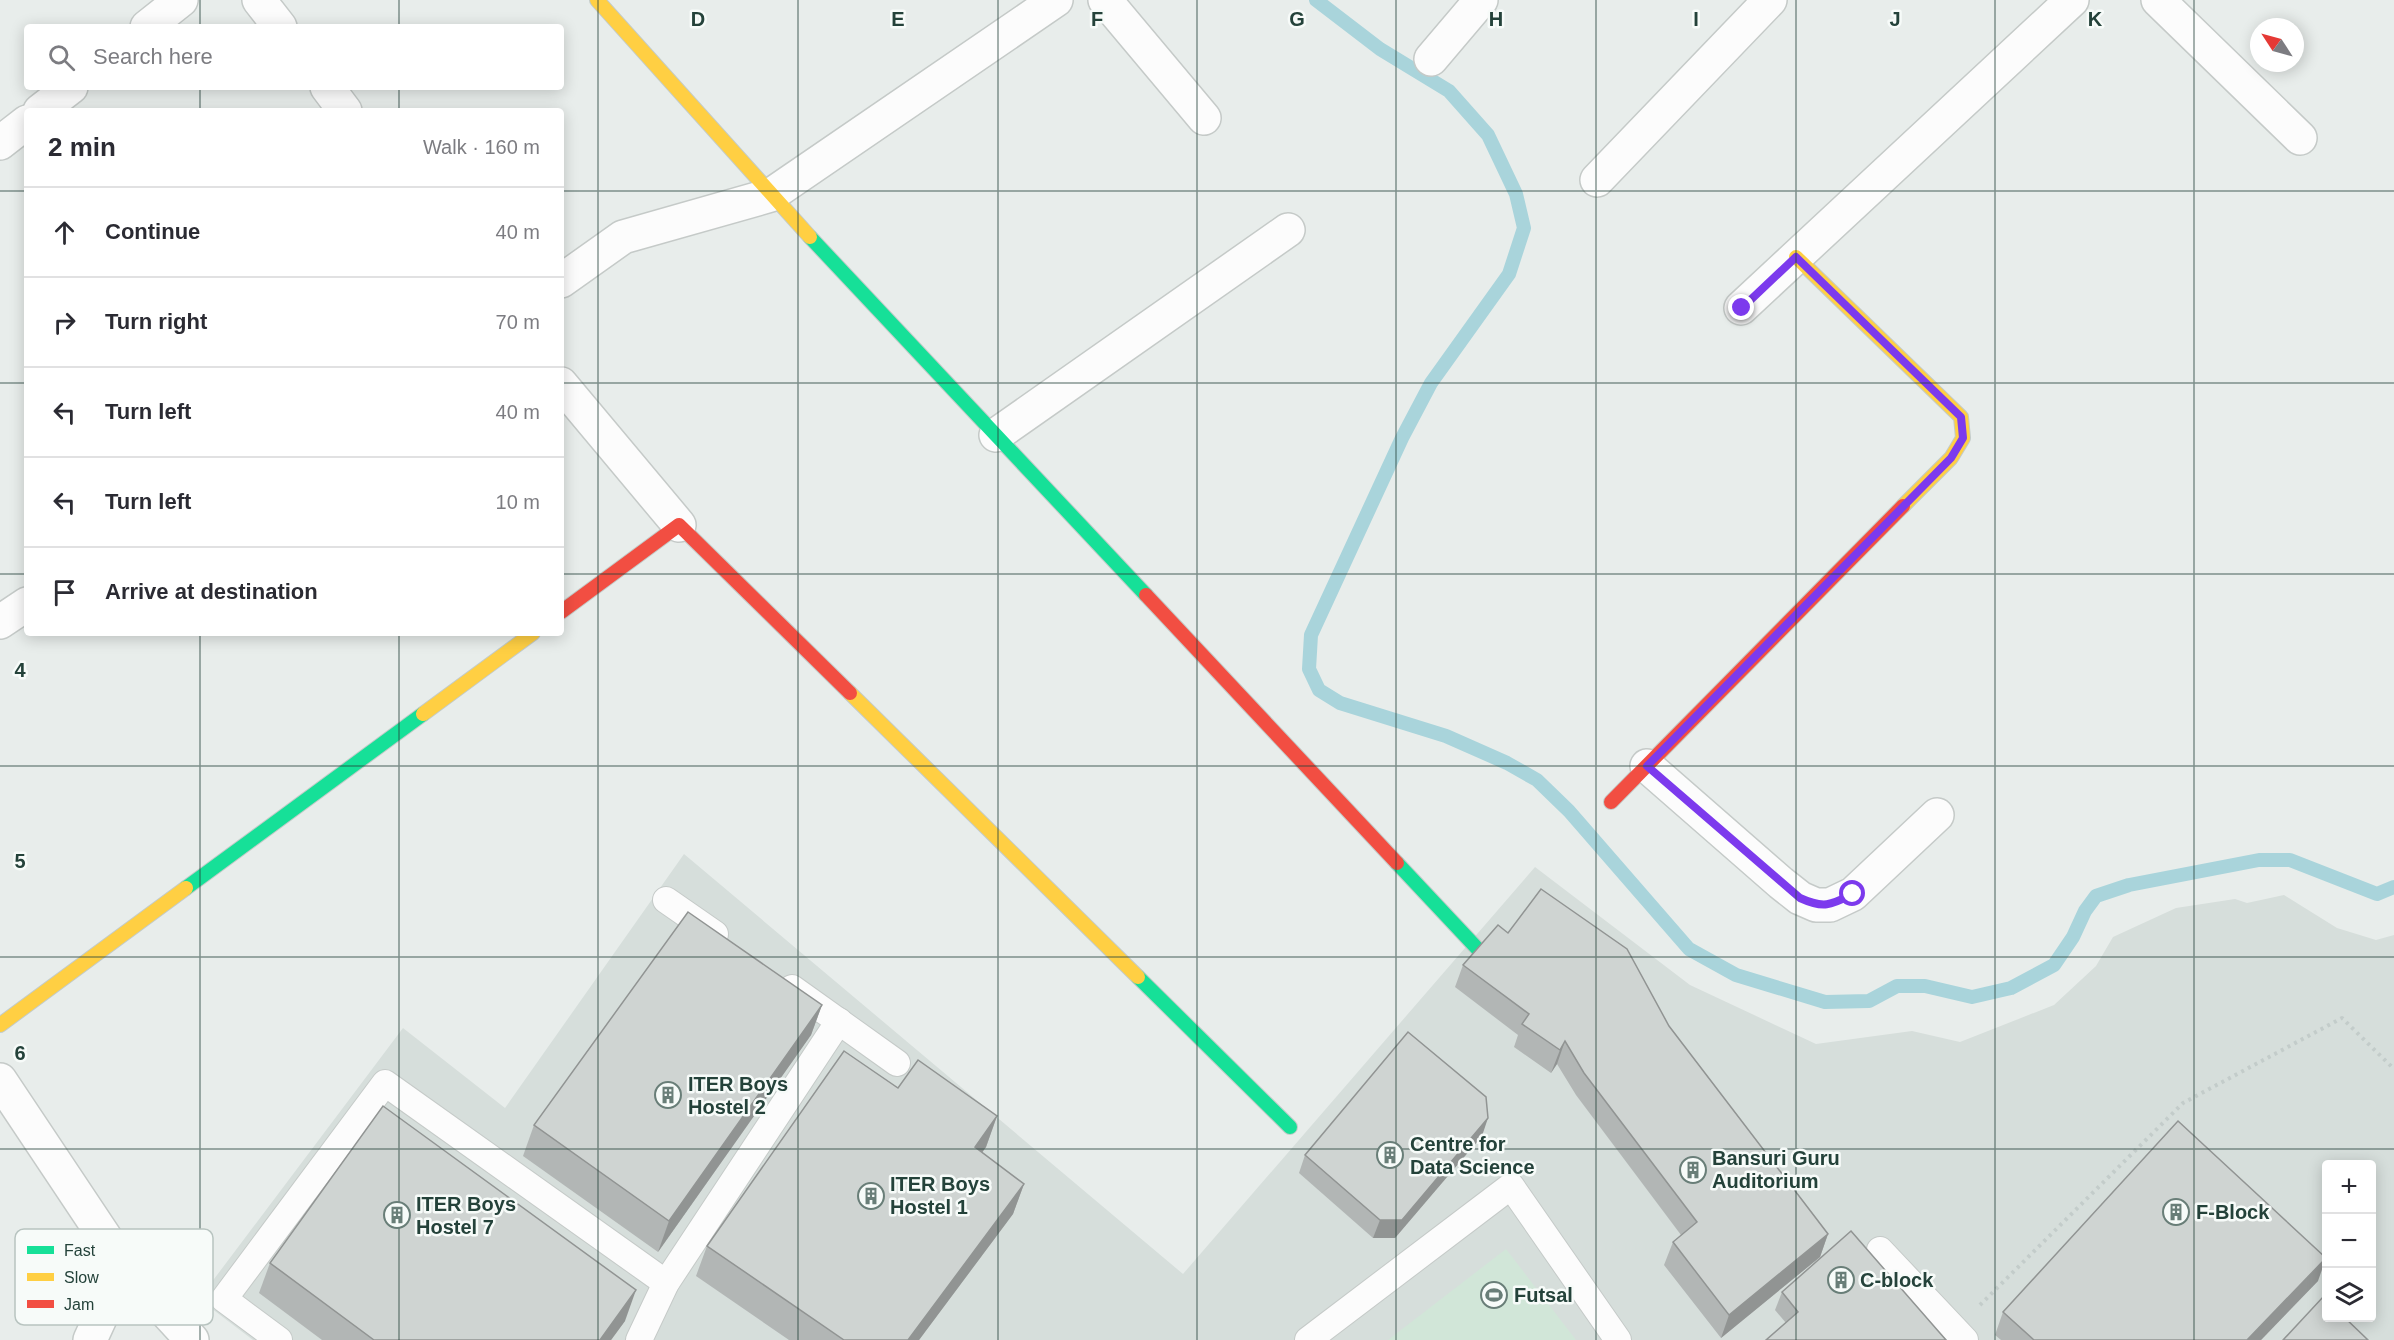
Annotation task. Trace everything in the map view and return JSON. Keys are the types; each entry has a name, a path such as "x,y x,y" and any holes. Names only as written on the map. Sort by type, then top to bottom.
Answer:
{"street":[{"path":"151,24 181,0"},
{"path":"259,0 278,24"},
{"path":"597,0 771,195 1488,960"},
{"path":"564,279 623,237 771,195 1056,0"},
{"path":"1105,0 1204,118"},
{"path":"1431,59 1481,0"},
{"path":"1597,180 1770,0"},
{"path":"1742,308 2072,0"},
{"path":"2158,0 2300,138"},
{"path":"44,108 67,90"},
{"path":"329,90 343,108"},
{"path":"996,435 1288,230"},
{"path":"1611,802 1951,458 1963,438 1961,417 1796,257"},
{"path":"564,388 679,525 1290,1128"},
{"path":"564,610 679,525"},
{"path":"0,622 24,606"},
{"path":"0,1025 529,636"},
{"path":"1647,766 1781,883 1800,898 1816,905 1830,905 1853,894 1937,815"},
{"path":"0,1080 99,1229"},
{"path":"90,1340 97,1325"},
{"path":"178,1325 192,1340"}],"lane":[{"path":"666,900 734,947"},
{"path":"772,974 897,1063"},
{"path":"639,1340 666,1283 839,1021"},
{"path":"279,1340 224,1299 385,1083 666,1283"},
{"path":"1308,1340 1511,1186 1618,1340"},
{"path":"1880,1250 1960,1335"}],"path":[{"path":"1960,1335 2183,1103 2342,1018 2394,1069"}],"shaded area":[{"path":"684,854 1183,1274 1535,867 1690,985 1816,1044 1912,1031 1960,1042 2054,1005 2096,966 2113,937 2176,908 2235,899 2247,903 2284,895 2337,928 2376,940 2394,935 2394,1340 253,1340 213,1310 213,1280 403,1028 505,1108"}],"green space":[{"name":"Futsal","path":"1506,1249 1576,1340 1388,1340"}],"building":[{"name":"Bansuri Guru Auditorium","path":"1541,889 1627,949 1669,1026 1828,1234 1729,1315 1673,1242 1697,1222 1584,1073 1565,1041 1560,1050 1522,1024 1529,1014 1463,965 1498,925 1508,933"},
{"name":"ITER Boys Hostel 2","path":"688,912 822,1005 669,1221 534,1125"},
{"name":"Centre for Data Science","path":"1408,1032 1486,1097 1488,1118 1402,1220 1380,1220 1305,1155"},
{"name":"ITER Boys Hostel 1","path":"844,1051 898,1088 918,1060 997,1116 975,1147 1024,1184 908,1340 844,1340 707,1246"},
{"name":"ITER Boys Hostel 7","path":"383,1106 636,1290 600,1340 374,1340 270,1263"},
{"name":"F-Block","path":"2178,1121 2322,1254 2322,1262 2247,1340 2034,1340 2003,1312"},
{"name":"C-block","path":"1851,1231 1946,1340 1766,1340 1798,1312 1782,1292"},
{"path":"2322,1298 2322,1322 2349,1322 2368,1340 2283,1340"}],"waterway":[{"path":"1316,0 1380,49 1449,91 1488,135 1516,194 1524,228 1509,274 1431,383 1402,438 1311,635 1309,669 1319,690 1340,703 1446,736 1507,763 1537,780 1569,811 1689,949 1736,975 1825,1002 1869,1001 1897,986 1925,986 1972,997 2011,988 2054,965 2096,896 2129,885 2259,860 2290,860 2377,894 2394,887"}],"traffic: fast":[{"path":"810,237 1146,595"},
{"path":"186,888 423,714"},
{"path":"1397,863 1488,960"},
{"path":"1138,977 1290,1127"}],"traffic: slow":[{"path":"597,0 810,237"},
{"path":"1796,257 1961,417 1963,438 1951,458 1903,506"},
{"path":"423,714 529,636"},
{"path":"850,693 1138,977"},
{"path":"0,1025 186,888"}],"traffic: jam":[{"path":"1611,802 1903,506"},
{"path":"564,610 679,525 850,693"},
{"path":"1146,595 1397,863"}],"place":[{"name":"ITER Boys Hostel 2","path":"668,1095"},
{"name":"Centre for Data Science","path":"1390,1155"},
{"name":"Bansuri Guru Auditorium","path":"1693,1170"},
{"name":"ITER Boys Hostel 1","path":"871,1196"},
{"name":"F-Block","path":"2176,1212"},
{"name":"ITER Boys Hostel 7","path":"397,1215"},
{"name":"C-block","path":"1841,1280"},
{"name":"Futsal","path":"1494,1295"}],"route":[{"path":"1742,308 1796,257 1961,417 1963,438 1951,458 1647,766 1800,898 1816,905 1830,905 1853,894"}]}
